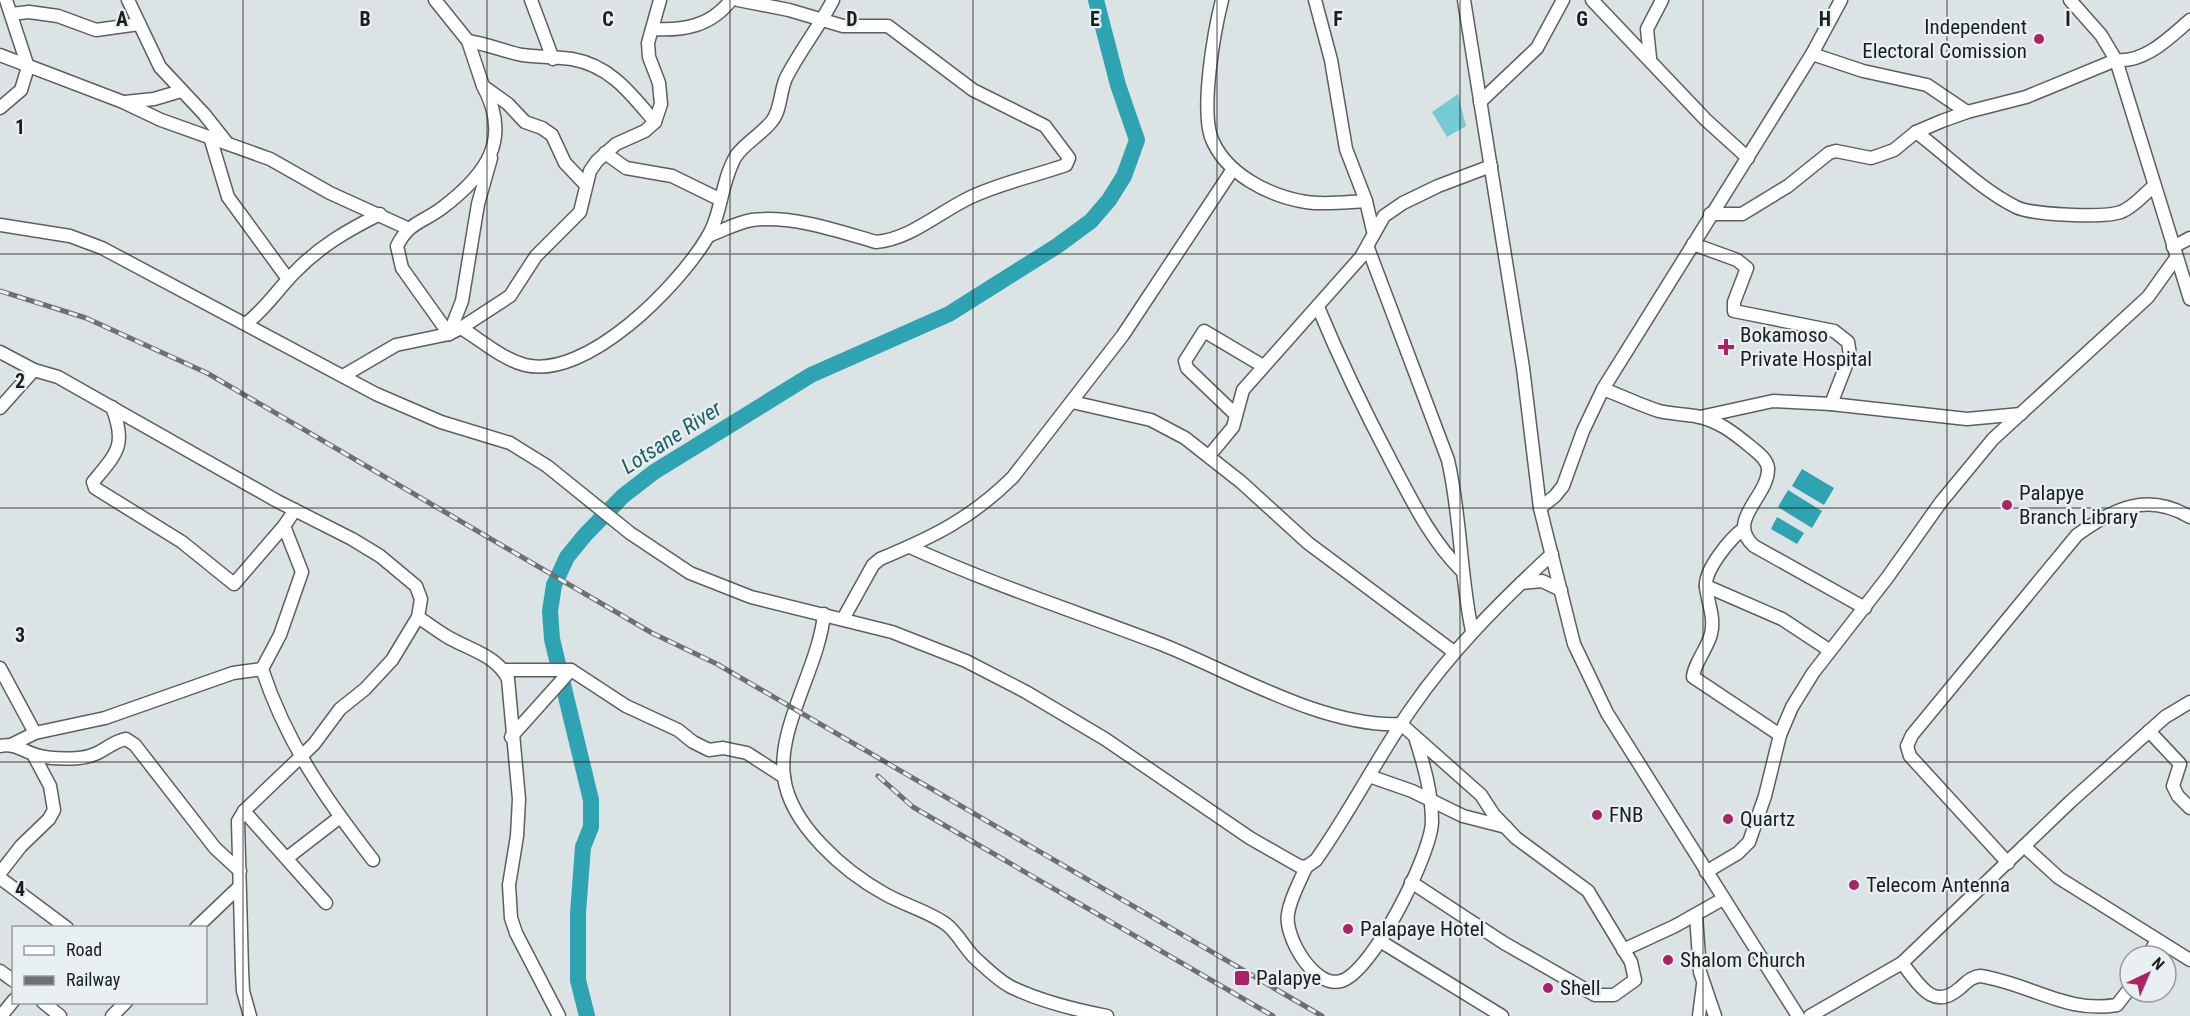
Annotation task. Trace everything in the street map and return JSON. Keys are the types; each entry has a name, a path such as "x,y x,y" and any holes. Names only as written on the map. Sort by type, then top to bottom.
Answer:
{"street":[{"path":"0,108 21,90 28,67 6,0"},
{"path":"128,0 160,67 180,91 204,114 227,144"},
{"path":"435,0 468,41 483,86 492,104 497,126 488,175 478,204 462,302 449,334"},
{"path":"531,0 553,59"},
{"path":"343,376 396,345 449,334 510,296 536,256 580,212 590,171 604,153 616,144 645,131 655,122 661,104 659,83 649,57 648,43 660,0"},
{"path":"652,29 672,30 698,26 723,10 731,0"},
{"path":"708,236 750,220 764,220 807,224 876,242 883,241 900,237 970,197 1015,180 1066,165 1069,161 1045,126 973,90 888,26 843,26 789,10 738,0"},
{"path":"461,328 523,364 537,366 576,357 597,348 660,298 708,236 719,199 737,155 774,118 783,85 792,67 833,0"},
{"path":"1222,0 1208,88 1210,134 1215,146 1233,169 1247,180 1281,195 1305,202 1366,201"},
{"path":"1316,0 1331,60 1346,149 1366,201 1373,231"},
{"path":"1464,0 1523,368 1540,508 1574,644 1584,670 1607,713 1798,1016"},
{"path":"1480,102 1537,48 1563,0"},
{"path":"1592,0 1650,58 1706,120 1748,158"},
{"path":"1650,58 1647,28 1662,0"},
{"path":"1540,508 1563,486 1583,431 1603,389 1710,214 1748,158 1812,54 1840,0"},
{"path":"2070,0 2101,35 2116,60 2190,299"},
{"path":"11,14 44,13 96,30 139,24"},
{"path":"1710,214 1742,214 1788,186 1829,153 1836,152 1870,158 1894,150 1917,132 1967,112 2026,97 2116,60 2130,62 2144,56 2190,20"},
{"path":"468,41 515,53 582,62 617,78 655,122"},
{"path":"1812,54 1863,71 1927,85 1967,112"},
{"path":"0,55 123,102 161,120 270,159 330,194 380,214 407,228"},
{"path":"483,86 508,104 525,122 542,128 552,135 565,162 586,185"},
{"path":"123,102 154,99 180,91"},
{"path":"1917,132 1997,195 2025,210 2092,216 2113,214 2131,206 2154,186"},
{"path":"210,137 228,197 288,279"},
{"path":"604,153 626,168 672,176 719,199"},
{"path":"449,334 402,268 397,256 397,246 407,228 442,208 480,171 492,154"},
{"path":"1209,456 1233,427 1244,390 1368,248 1373,231 1384,216 1403,202 1458,177 1491,166"},
{"path":"843,619 873,565 880,559 938,535 995,494 1013,477 1123,335 1233,169"},
{"path":"248,323 265,308 288,279 334,237 380,214"},
{"path":"0,225 70,236 102,248 405,407 510,443 548,466 663,557 715,585 751,597 907,637 966,661 1026,692 1105,739 1274,854 1306,867"},
{"path":"1706,872 1738,853 1749,842 1760,815 1780,735 1792,707 1829,650 1865,608 1979,454 2148,297 2174,252 2190,238"},
{"path":"1693,244 1737,260 1747,268 1732,308 1734,311 1834,331 1848,342 1850,355 1831,404"},
{"path":"1368,248 1448,460 1461,570 1472,631"},
{"path":"1318,307 1342,363 1416,510 1440,547 1461,570"},
{"path":"262,331 266,317 265,308"},
{"path":"1236,415 1187,369 1185,361 1204,331 1263,366"},
{"path":"0,352 34,370 58,377 362,545 416,586 421,599 418,617 392,660 365,689 339,709 314,744 244,811 238,821 243,991 249,1016"},
{"path":"0,408 34,370"},
{"path":"1603,389 1661,412 1698,417 1723,425 1764,458 1768,468 1743,529 1725,546 1706,578 1713,627 1706,651 1693,677 1780,735"},
{"path":"1698,417 1773,401 1831,404 1967,419 2021,414"},
{"path":"1072,402 1151,420 1185,438 1209,456 1308,543 1455,652"},
{"path":"112,407 119,426 120,443 117,453 93,482 96,488 182,542 234,584 295,510"},
{"path":"2008,863 1910,756 1907,746 1912,735 2077,535 2103,516 2121,508 2160,504 2190,517"},
{"path":"262,669 280,635 302,572 284,526"},
{"path":"1743,529 1745,538 1754,546 1865,608"},
{"path":"910,547 958,569 1203,661 1293,701 1352,721 1376,725 1401,724 1481,795 1516,838 1588,891 1623,950 1635,974 1635,980 1614,995 1595,995 1504,943 1411,882"},
{"path":"1415,737 1431,802 1432,825 1411,882 1380,941 1359,969 1340,982 1327,981 1313,973 1302,959 1288,925 1288,914 1306,867 1316,860 1401,724 1455,652 1472,631 1552,554"},
{"path":"1520,584 1542,581 1561,590"},
{"path":"1706,586 1782,619 1829,650"},
{"path":"824,614 813,667 790,725 784,777 807,831 841,862 884,894 946,925 974,958 1010,987 1083,1011 1107,1016"},
{"path":"418,617 447,637 488,658 504,670 571,670 626,706 678,730 693,742 709,750 723,748 747,753 784,777"},
{"path":"0,668 34,733"},
{"path":"6,745 34,733 105,717 233,673 262,669"},
{"path":"262,669 300,757 340,817 373,860"},
{"path":"504,670 511,699 511,737 519,800 517,836 509,885 511,918 516,933 559,1016"},
{"path":"511,737 571,670"},
{"path":"1810,1016 1902,963 2149,731 2165,717 2190,702"},
{"path":"2149,731 2180,764 2174,786 2178,796 2190,808"},
{"path":"6,745 53,758 80,758 96,755 107,750 114,742 126,739 135,746 215,848 240,871"},
{"path":"33,754 50,786 54,810 49,819 21,846 0,876 66,926"},
{"path":"1369,776 1412,792 1463,816 1506,827"},
{"path":"244,811 326,903"},
{"path":"287,858 340,817"},
{"path":"2024,846 2059,878 2190,960"},
{"path":"197,926 239,887"},
{"path":"1623,950 1696,915 1723,899"},
{"path":"1696,915 1703,985 1699,1016"},
{"path":"2155,944 2157,940"},
{"path":"1380,941 1502,1016"},
{"path":"1902,963 1923,988 1936,998 1947,998 1973,977 1980,976 2078,1007 2100,1008 2118,1004"},
{"path":"1703,985 1715,1016"},
{"path":"2,1016 12,1003"},
{"path":"45,1004 60,1016"},
{"path":"112,1016 124,1004"}],"shaded area":[{"path":"1458,94 1466,126 1447,137 1432,112"},
{"path":"1802,469 1834,488 1824,505 1792,486"},
{"path":"1788,490 1822,511 1812,528 1778,507"},
{"path":"1777,517 1804,533 1797,544 1771,529"}],"waterway":[{"name":"Lotsane River","path":"587,1016 578,980 578,913 583,847 591,827 591,800 552,639 550,611 554,585 567,557 623,496 654,472 811,375 949,314 1057,246 1091,221 1109,200 1124,176 1137,140 1118,85 1096,0"}],"railway":[{"path":"0,291 86,318 207,373 652,633 717,664 1322,1016"},
{"path":"878,776 913,807 1273,1016"}],"place":[{"name":"Independent Electoral Comission","path":"2039,39"},
{"name":"Bokamoso Private Hospital","path":"1726,347"},
{"name":"Palapye Branch Library","path":"2007,505"},
{"name":"FNB","path":"1597,815"},
{"name":"Quartz","path":"1728,819"},
{"name":"Telecom Antenna","path":"1854,885"},
{"name":"Palapaye Hotel","path":"1348,929"},
{"name":"Shalom Church","path":"1668,960"},
{"name":"Palapye","path":"1242,978"},
{"name":"Shell","path":"1548,988"}]}
